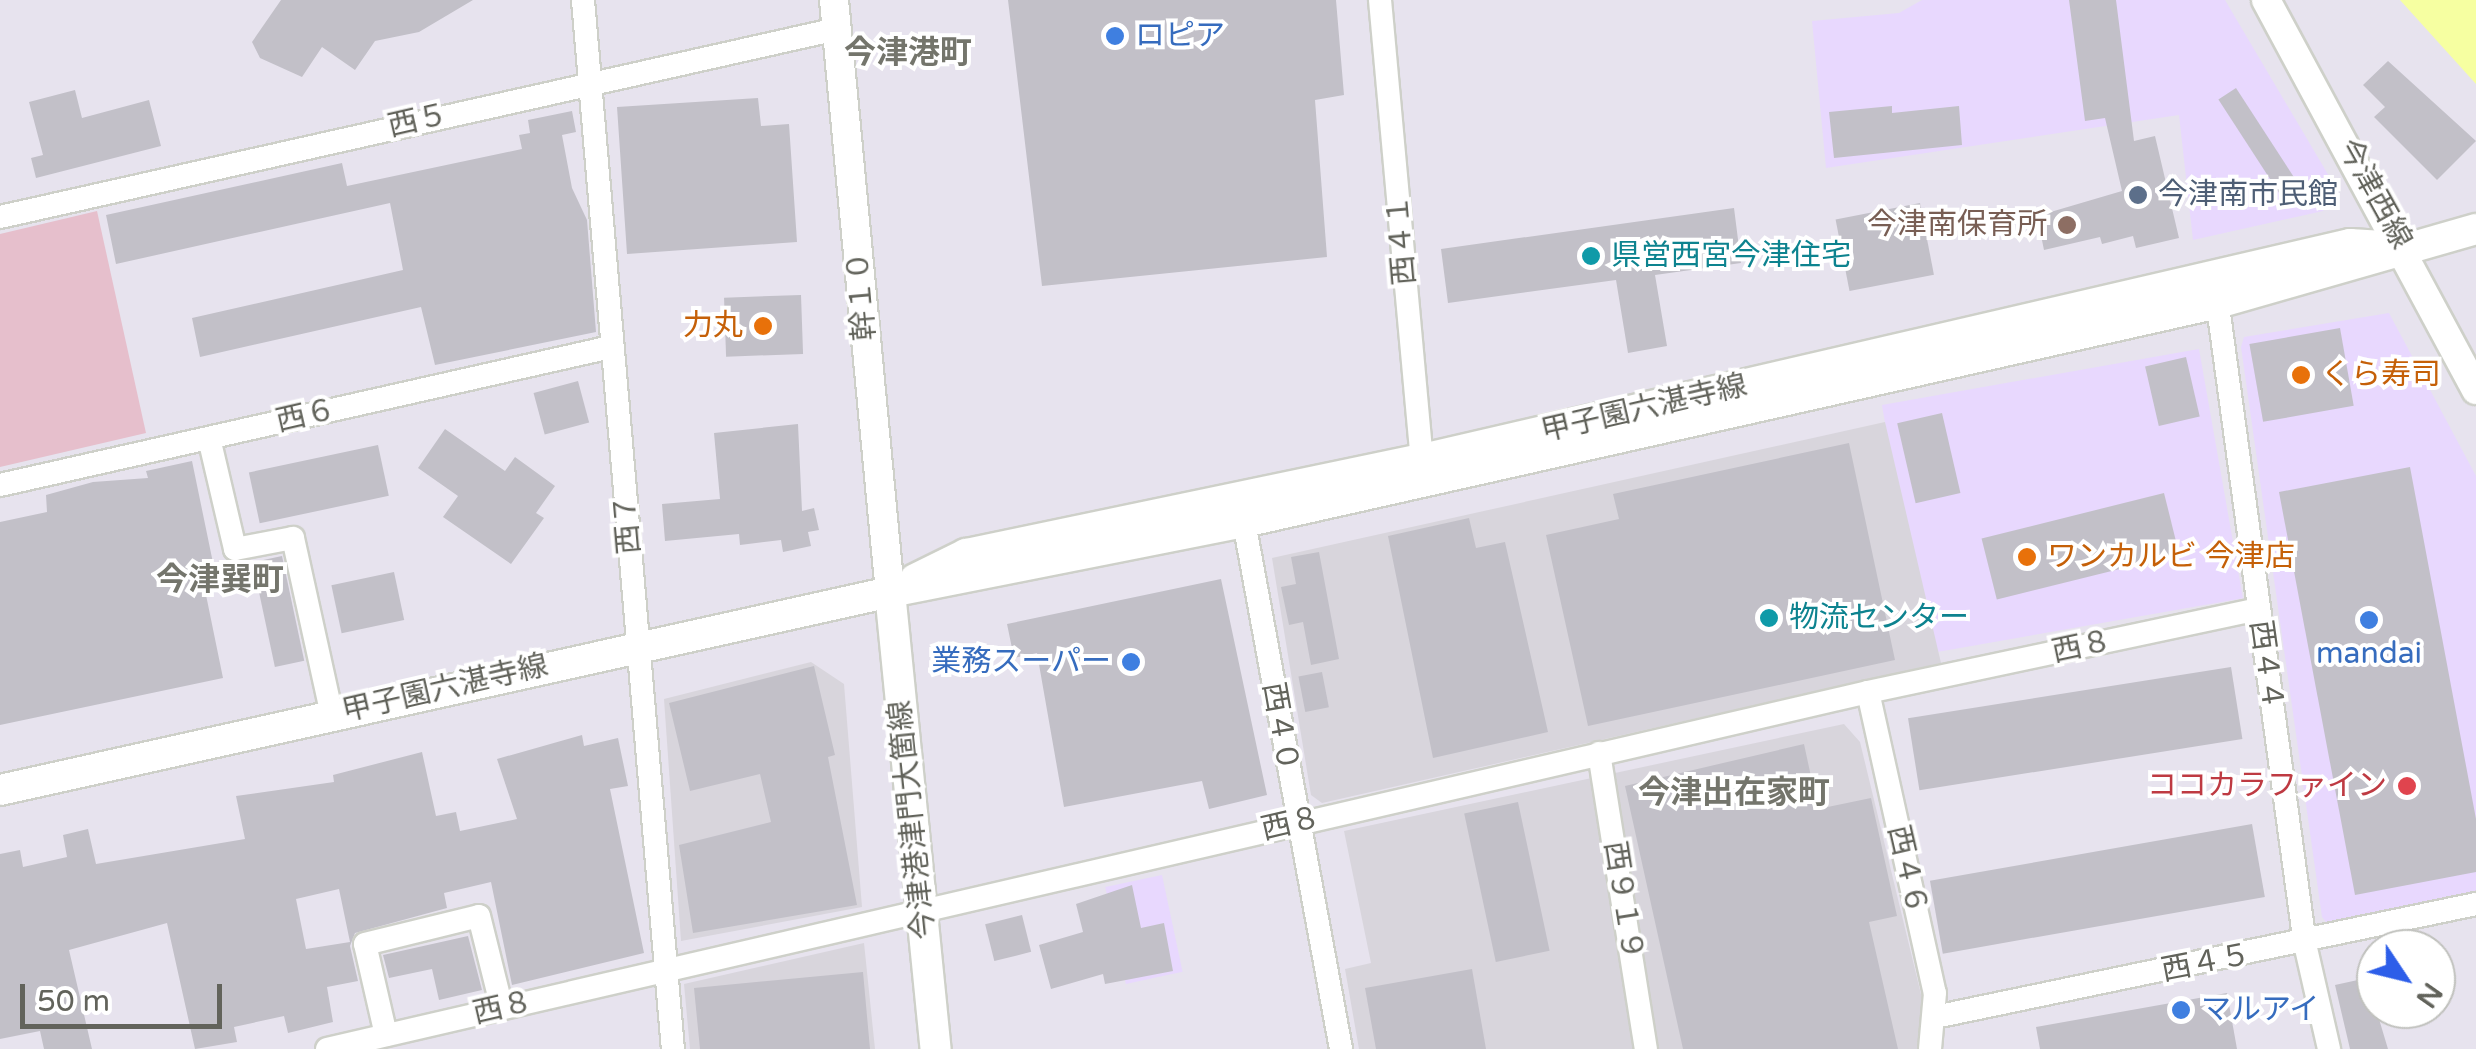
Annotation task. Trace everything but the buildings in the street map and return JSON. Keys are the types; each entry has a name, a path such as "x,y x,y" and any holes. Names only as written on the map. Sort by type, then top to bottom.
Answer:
{"main road":[{"name":"甲子園六湛寺線","path":"890,592 966,554 1423,470 2216,291 2359,266 2404,247 2476,229"},
{"name":"甲子園六湛寺線","path":"0,790 641,645 1244,522 1423,470"},
{"name":"今津港津門大箇線","path":"890,592 936,1049"}],"street":[{"name":"西７","path":"582,0 641,645 673,1049"},
{"name":"幹１０","path":"834,0 890,592"},
{"name":"西４１","path":"1380,0 1423,470"},
{"name":"今津西線","path":"2266,0 2404,247 2476,390"},
{"name":"西５","path":"0,217 587,82 837,29"},
{"name":"西４４","path":"2216,291 2305,944 2330,1049"},
{"name":"西６","path":"0,485 612,348"},
{"path":"209,438 235,550 293,538 332,715"},
{"name":"西４０","path":"1244,522 1296,822 1341,1049"},
{"name":"西８","path":"327,1049 1296,822 1868,692 2258,609"},
{"name":"西４６","path":"1868,692 1936,1017 1930,1049"},
{"name":"西９１９","path":"1599,753 1646,1049"},
{"name":"西４５","path":"1936,1017 2305,944 2476,904"},
{"path":"386,1035 364,944 479,916 502,1008"}],"shaded area":[{"path":"1922,0 2225,0 2336,188 2323,211 2193,240 2179,115 1826,168 1812,21 1899,13"},
{"path":"2400,0 2476,0 2476,84"},
{"path":"97,211 146,433 0,467 0,234"},
{"path":"2389,313 2476,476 2476,892 2330,927 2322,917 2241,347 2244,337"},
{"path":"2199,349 2243,598 1926,654 1882,405"},
{"path":"1885,422 1941,663 1322,803 1311,795 1272,558"},
{"path":"811,662 844,684 862,907 681,941 664,699"},
{"path":"1844,724 1860,742 1926,1015 1920,1049 1359,1049 1345,969 1371,963 1344,831"},
{"path":"1162,875 1183,972 1126,984 1105,887"},
{"path":"864,943 875,1049 690,1049 684,984"}],"place":[{"name":"ロピア","path":"1115,36"},
{"name":"今津南市民館","path":"2138,195"},
{"name":"今津南保育所","path":"2067,225"},
{"name":"県営西宮今津住宅","path":"1591,256"},
{"name":"力丸","path":"763,326"},
{"name":"くら寿司","path":"2301,375"},
{"name":"ワンカルビ 今津店","path":"2027,557"},
{"name":"物流センター","path":"1769,618"},
{"name":"mandai","path":"2369,620"},
{"name":"業務スーパー","path":"1131,662"},
{"name":"ココカラファイン","path":"2407,786"},
{"name":"マルアイ","path":"2181,1010"}],"district":[{"name":"今津港町","path":"908,53"},
{"name":"今津巽町","path":"220,580"},
{"name":"今津出在家町","path":"1734,793"}]}
